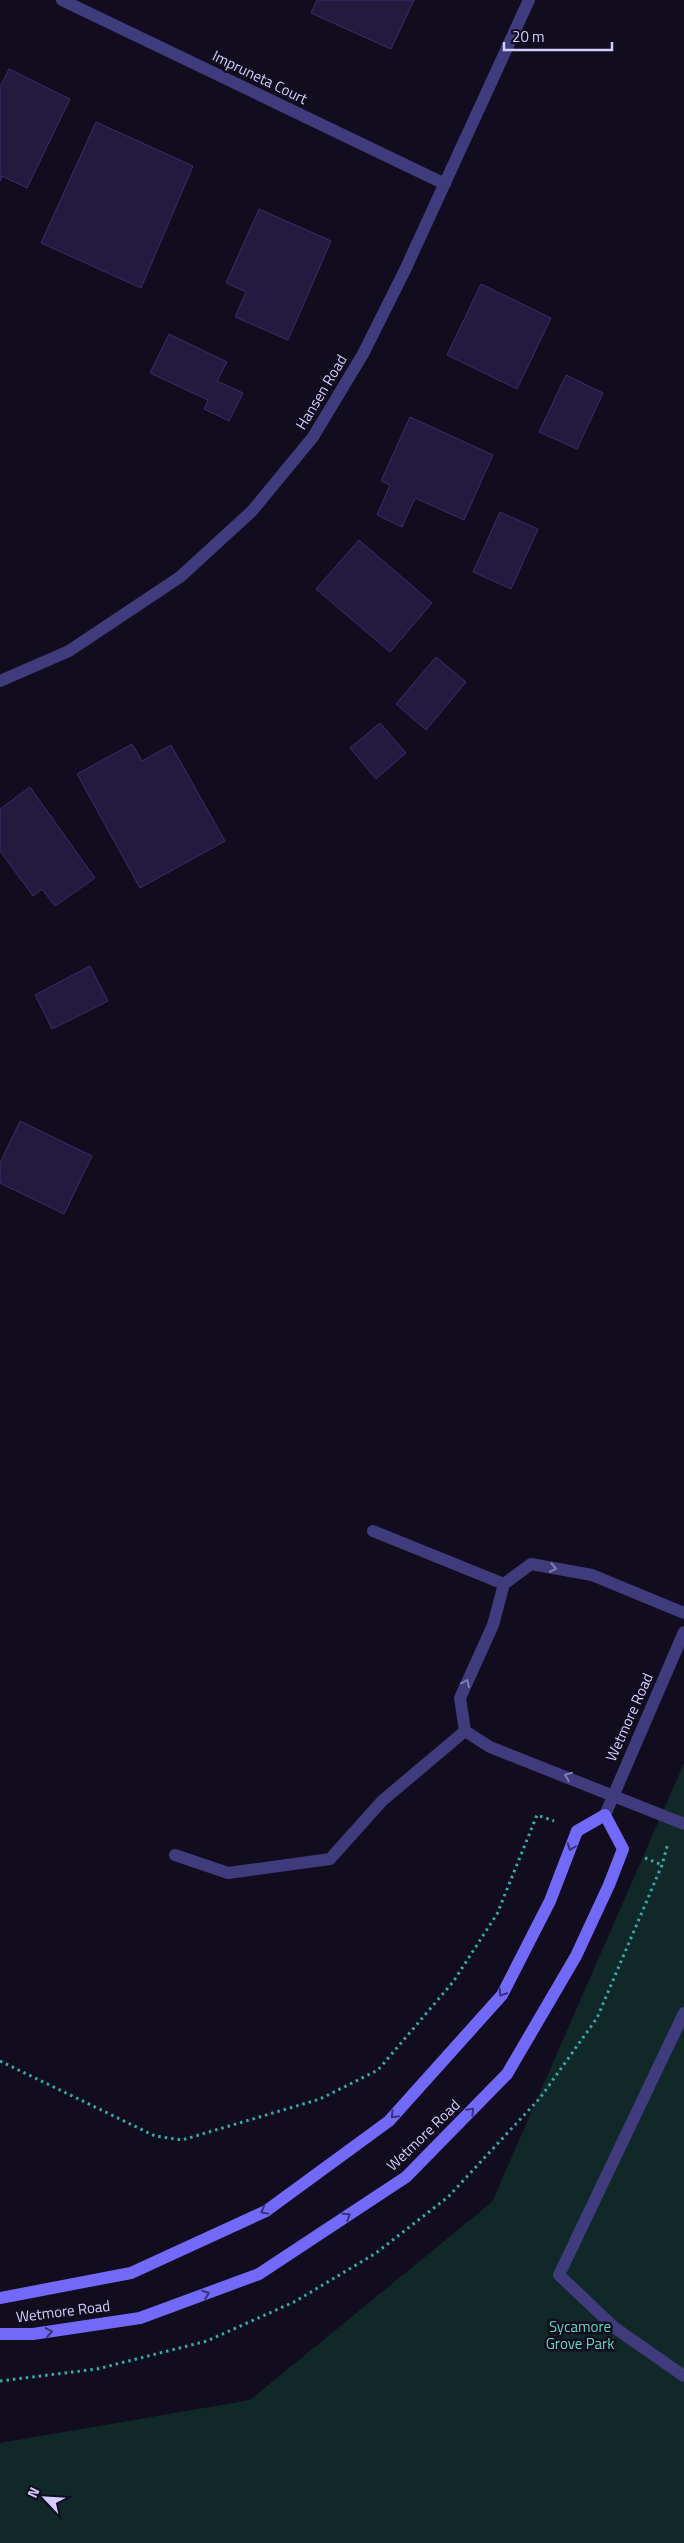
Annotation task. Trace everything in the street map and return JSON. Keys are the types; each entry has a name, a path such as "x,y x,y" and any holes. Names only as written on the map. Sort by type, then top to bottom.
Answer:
{"main road":[{"name":"Wetmore Road","path":"0,2298 131,2273 140,2269 266,2211 389,2121 502,1995 550,1901 577,1831 605,1815 623,1849 609,1885 576,1956 507,2074 406,2177 259,2274 140,2318 33,2334 0,2334"}],"street":[{"name":"Impruneta Court","path":"62,0 445,184"},
{"name":"Hansen Road","path":"0,682 69,651 180,577 252,511 313,437 363,354 405,270 529,0"},
{"path":"373,1531 504,1584"},
{"path":"684,1613 592,1575 531,1564 504,1584 493,1625 460,1698 465,1731 490,1747 614,1794 684,1824"},
{"name":"Wetmore Road","path":"605,1815 684,1632"},
{"path":"175,1855 228,1874 330,1859 382,1801 465,1731"},
{"path":"684,2013 560,2275 615,2328 684,2376"}],"path":[{"path":"0,2061 155,2136 182,2140 320,2099 378,2070 453,1982 497,1914 537,1815 557,1822"},
{"path":"645,1858 662,1865"}],"green space":[{"name":"Sycamore Grove Park","path":"684,1763 684,2543 0,2543 0,2443 250,2400 492,2202"}],"building":[{"path":"317,0 414,0 391,49 311,13"},
{"path":"9,69 70,99 27,188 2,176 0,181 0,87"},
{"path":"96,122 193,166 141,288 41,243"},
{"path":"259,209 331,241 288,340 235,317 246,292 226,283"},
{"path":"481,284 551,318 517,389 447,355"},
{"path":"169,334 227,362 217,381 243,393 229,421 204,409 208,400 150,373"},
{"path":"566,375 603,393 577,449 539,432"},
{"path":"410,417 493,455 464,520 415,498 402,527 377,515 390,485 381,481"},
{"path":"500,512 538,529 511,589 473,572"},
{"path":"359,540 432,603 390,652 316,589"},
{"path":"436,657 466,682 426,730 396,704"},
{"path":"380,723 406,753 376,779 350,748"},
{"path":"132,744 142,761 171,745 225,841 140,888 77,774"},
{"path":"30,787 95,878 55,906 42,889 33,896 0,851 0,809"},
{"path":"90,966 108,1001 52,1029 35,995"},
{"path":"20,1121 92,1156 64,1214 0,1183 0,1163"}]}
